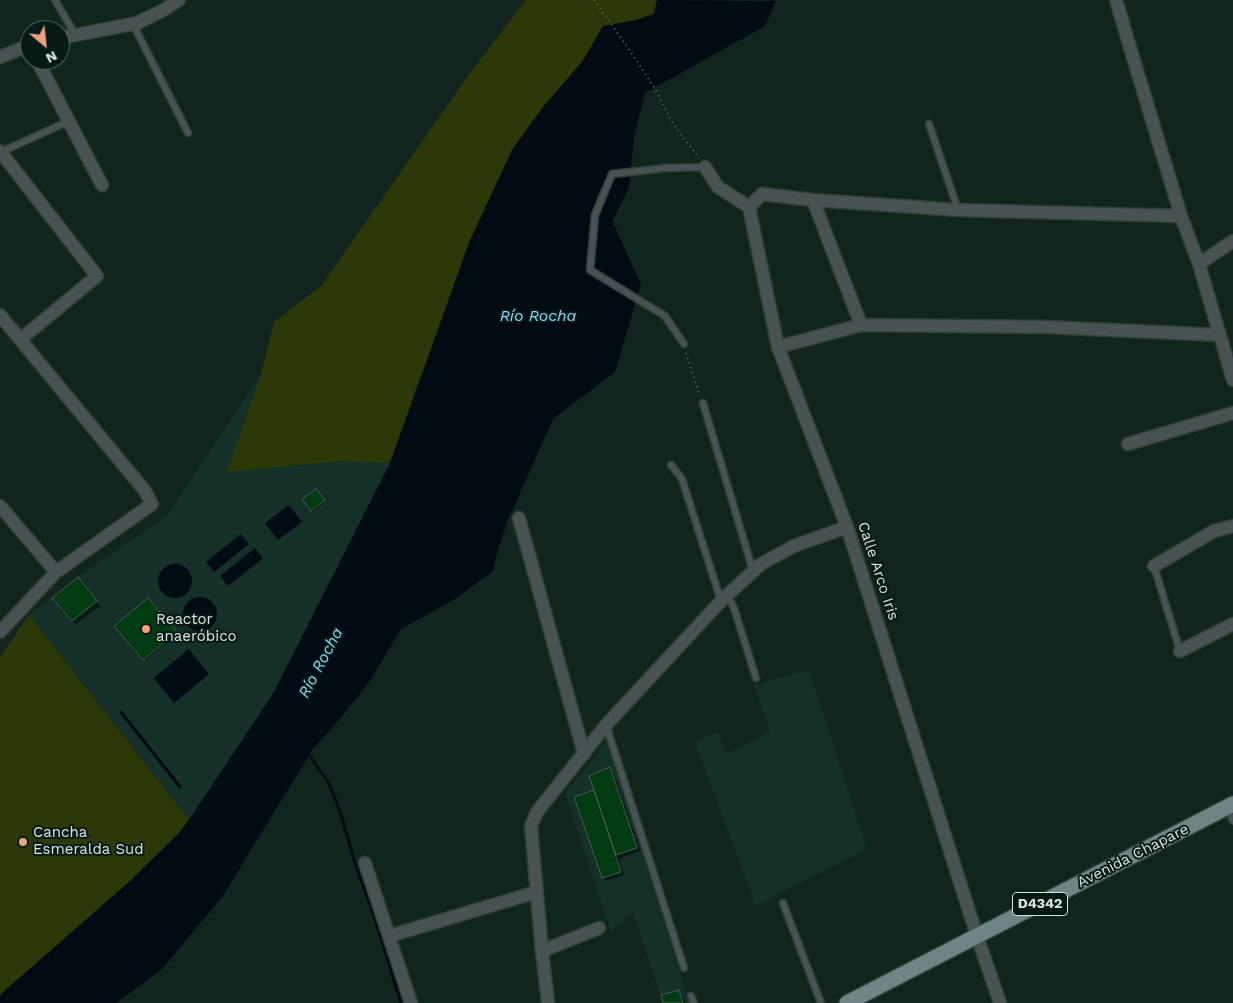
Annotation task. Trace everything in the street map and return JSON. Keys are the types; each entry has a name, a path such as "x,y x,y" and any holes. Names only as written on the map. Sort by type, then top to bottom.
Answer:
{"main road":[{"name":"Avenida Chapare","path":"847,1003 1231,805"}],"street":[{"path":"70,35 137,24 179,0"},
{"path":"1116,0 1182,216 1199,264 1233,380"},
{"path":"0,57 20,50"},
{"path":"42,70 102,185"},
{"path":"0,152 97,276 20,339"},
{"path":"705,167 718,187 749,207 762,194 813,200 958,210 1182,216"},
{"path":"813,200 861,325"},
{"name":"Calle Arco Iris","path":"749,207 778,347 847,527 1000,1003"},
{"path":"1199,264 1233,241"},
{"path":"0,315 145,491 152,504 56,572 0,632"},
{"path":"778,347 861,325 1046,327 1219,334"},
{"path":"1128,444 1233,413"},
{"path":"0,506 56,572"},
{"path":"519,518 584,754"},
{"path":"1154,566 1214,531 1233,526"},
{"path":"548,1003 531,826 537,812 606,725 724,598 753,571 761,564 794,546 847,527"},
{"path":"1180,651 1233,624"},
{"path":"365,863 411,1003"},
{"path":"389,936 537,892"},
{"path":"542,952 598,928"}],"lane":[{"path":"55,0 75,34"},
{"path":"133,24 188,133"},
{"path":"0,152 69,121"},
{"path":"929,124 958,210"},
{"path":"684,344 665,316 590,270 596,215 612,174 666,168 705,167"},
{"path":"703,403 753,571"},
{"path":"671,465 682,479 724,598 734,608 756,678"},
{"path":"1154,566 1180,651"},
{"path":"606,725 684,968"},
{"path":"1231,805 1233,821"},
{"path":"783,903 821,1003"},
{"path":"691,996 694,1003"}],"path":[{"path":"594,0 654,87 673,124 705,167"},
{"path":"684,344 703,403"}],"shaded area":[{"path":"526,0 543,107 512,150 417,386 390,463 273,694 189,820 29,615 78,577 169,513 261,374"},
{"path":"809,670 867,849 756,906 695,742 718,732 726,754 770,731 754,685"},
{"path":"607,742 689,1003 663,1003 633,912 611,932 565,793"}],"green space":[{"path":"526,0 657,0 654,14 636,20 603,26 582,62 543,107 512,150 417,386 390,463 340,461 227,472 261,374 274,322 321,286 465,80"},
{"path":"29,615 189,820 178,834 130,881 0,995 0,657"}],"water":[{"name":"Río Rocha","path":"657,0 776,1 765,26 645,93 634,137 629,188 612,221 641,284 615,372 553,419 508,520 493,571 455,599 401,629 370,681 313,749 222,897 162,969 116,1003 0,1003 0,995 130,881 178,834 273,694 390,463 470,240 512,150 543,107 582,62 603,26 636,20 654,14"},
{"path":"289,505 302,522 278,540 265,523"},
{"path":"241,534 249,544 214,572 206,562"},
{"path":"255,548 263,558 228,586 220,576"},
{"path":"175,564 187,569 192,581 187,593 175,598 163,593 158,581 163,569"},
{"path":"200,597 212,602 217,614 212,626 200,631 188,626 183,614 188,602"},
{"path":"189,649 209,674 174,703 154,678"}],"building":[{"path":"316,489 325,500 311,511 302,499"},
{"path":"78,577 97,601 72,621 52,598"},
{"name":"Reactor anaeróbico","path":"148,598 177,632 143,660 114,626"},
{"path":"610,767 637,848 616,855 589,776"},
{"path":"594,790 621,872 602,878 574,797"},
{"path":"679,990 683,1003 663,1003 661,995"}],"waterway":[{"path":"121,712 180,787"},
{"path":"307,752 328,782 340,811 401,1003"}],"place":[{"name":"Reactor anaeróbico","path":"146,629"},
{"name":"Cancha Esmeralda Sud","path":"23,842"}]}
